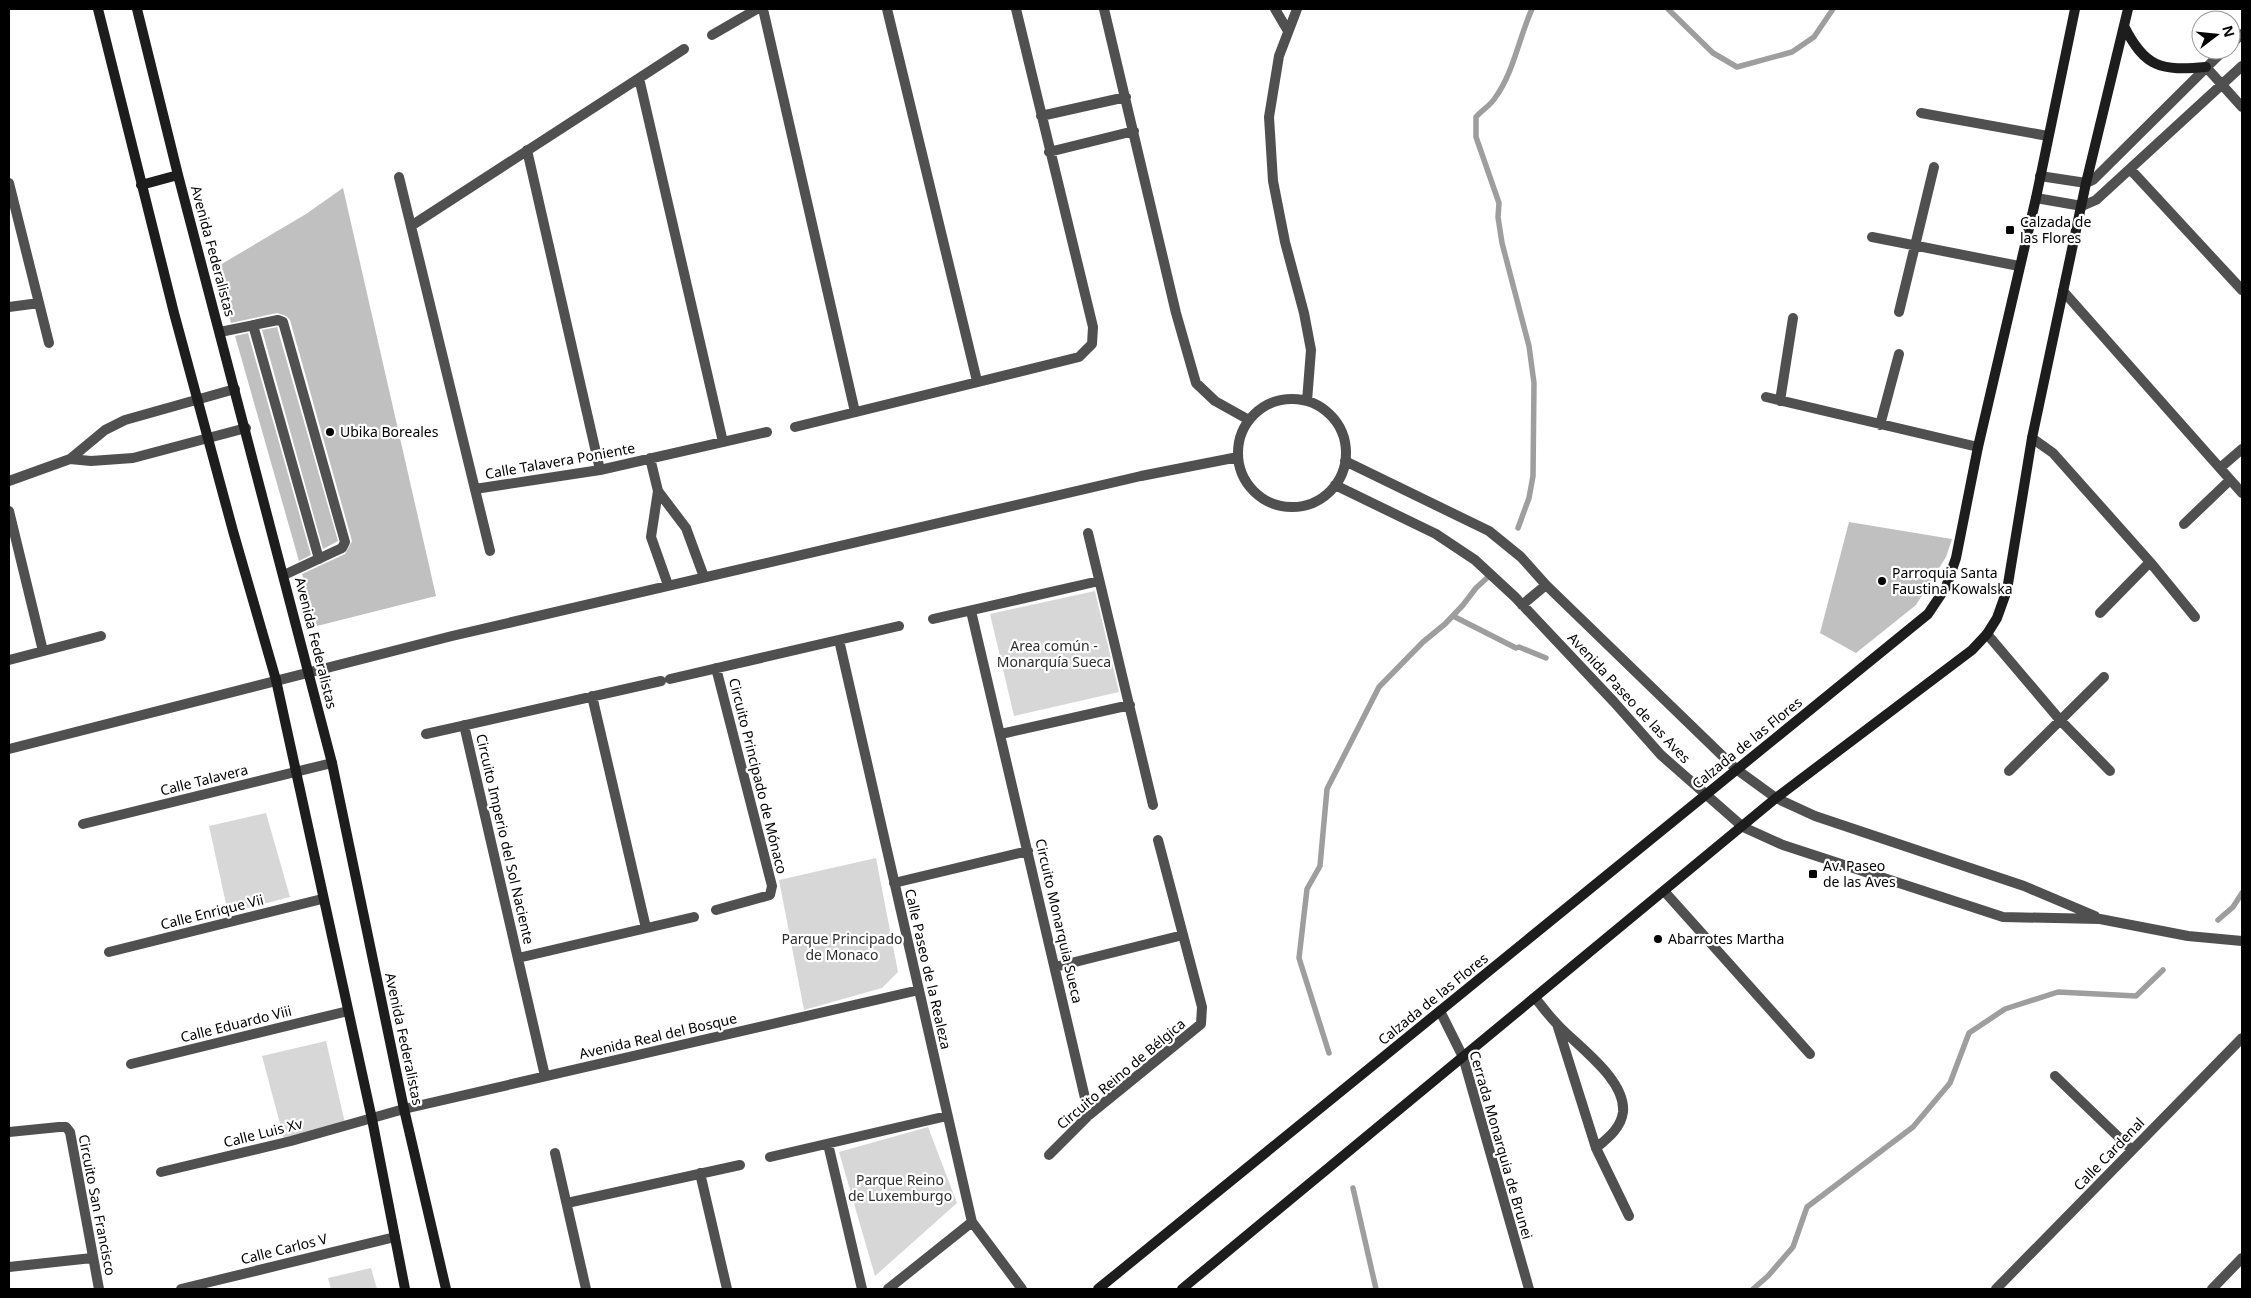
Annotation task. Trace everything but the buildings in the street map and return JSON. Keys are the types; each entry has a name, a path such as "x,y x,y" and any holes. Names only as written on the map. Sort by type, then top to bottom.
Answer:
{"street":[{"path":"98,9 141,185 208,438 276,680 322,899 372,1119 405,1289"},
{"name":"Avenida Federalistas","path":"137,9 178,175 246,428 332,763 404,1109 446,1289"},
{"path":"712,35 757,9"},
{"path":"762,9 856,412"},
{"path":"887,9 977,381"},
{"path":"795,427 977,381 1079,358 1092,344 1093,327 1049,152 1016,9"},
{"path":"1104,9 1176,313 1196,383 1216,401 1249,420"},
{"path":"1275,9 1288,31"},
{"path":"1297,9 1279,56 1270,117 1272,181 1311,350 1307,401"},
{"name":"Calzada de las Flores","path":"1098,1289 1928,614 1946,587 1956,558 1978,447 2036,198 2075,9"},
{"path":"1182,1289 1776,798 1972,650 1987,634 1997,618 2007,590 2032,438 2086,183 2128,9"},
{"path":"2124,26 2139,52 2159,65 2183,70 2206,67"},
{"path":"411,226 684,49"},
{"path":"2040,176 2086,183 2101,174 2213,60"},
{"path":"2036,198 2082,206 2096,200 2242,66"},
{"path":"2206,67 2242,107"},
{"path":"639,78 723,442"},
{"path":"1041,116 1126,97"},
{"path":"1921,113 2048,136"},
{"path":"1049,152 1134,132"},
{"path":"527,150 600,470"},
{"path":"1899,312 1934,167"},
{"path":"2130,169 2242,290"},
{"path":"141,185 178,175"},
{"path":"399,177 490,551"},
{"path":"10,189 49,343"},
{"path":"1872,236 2020,266"},
{"path":"2063,291 2242,493"},
{"path":"9,307 39,303"},
{"path":"1780,401 1793,318"},
{"path":"220,332 278,320 283,322 343,533 345,542 342,548 284,575"},
{"path":"253,325 319,559"},
{"path":"1880,425 1899,354"},
{"path":"9,481 70,459 105,430 125,420 235,389"},
{"path":"1766,397 1978,447"},
{"path":"1294,399 1307,401 1319,406 1337,424 1344,442 1345,461 1335,485 1326,495 1309,504 1290,507 1277,505 1255,492 1246,482 1238,457 1242,432 1249,420 1258,411 1275,402 1294,399"},
{"path":"70,459 98,461 133,458 246,428"},
{"name":"Calle Talavera Poniente","path":"475,490 600,470 767,432"},
{"path":"2032,438 2053,453 2150,562 2195,617"},
{"path":"2220,468 2242,449"},
{"path":"9,749 309,671 668,585 1141,476 1238,457"},
{"name":"Calle Talavera Poniente","path":"650,458 658,491 686,528 704,577"},
{"name":"Avenida Paseo de las Aves","path":"1345,461 1489,531 1521,557 1546,585 1736,769 1776,798 1815,816 2024,886 2100,919"},
{"path":"2184,524 2230,480"},
{"name":"Avenida Paseo de las Aves","path":"1335,485 1436,534 1475,560 1522,605 1614,702 1661,755 1704,795 1743,826 1783,845 2003,917 2100,919 2188,936 2242,941"},
{"name":"Calle Talavera Poniente","path":"658,491 650,536 668,585"},
{"path":"9,512 43,651"},
{"path":"1088,533 1153,805"},
{"path":"2100,613 2150,562"},
{"path":"933,619 1099,581"},
{"path":"1522,605 1546,585"},
{"name":"Circuito Monarquia Sueca","path":"971,611 1089,1115"},
{"name":"Circuito Principado de Mónaco","path":"666,680 899,626"},
{"path":"1987,634 2060,720 2110,771"},
{"path":"9,660 101,636"},
{"name":"Calle Paseo de la Realeza","path":"839,640 972,1222 1022,1289"},
{"name":"Circuito Principado de Mónaco","path":"716,668 772,886 770,895 716,910"},
{"path":"2009,772 2104,677"},
{"name":"Circuito Imperio del Sol Naciente","path":"426,734 666,680"},
{"path":"592,696 646,928"},
{"path":"1001,734 1130,705"},
{"name":"Circuito Imperio del Sol Naciente","path":"464,725 545,1076"},
{"name":"Calle Talavera","path":"83,824 332,763"},
{"name":"Circuito Reino de Bélgica","path":"1049,1155 1089,1115 1201,1024 1202,1007 1158,840"},
{"path":"894,883 1028,851"},
{"path":"1664,891 1810,1054"},
{"name":"Calle Enrique Vii","path":"109,952 322,899"},
{"name":"Circuito Imperio del Sol Naciente","path":"518,958 694,917"},
{"path":"1055,967 1183,935"},
{"name":"Avenida Real del Bosque","path":"404,1109 919,990"},
{"path":"1535,998 1557,1024 1608,1073 1619,1093 1623,1111 1618,1128 1596,1148"},
{"name":"Cerrada Monarquia de Brunei","path":"1440,1011 1463,1057 1529,1289"},
{"name":"Calle Eduardo Viii","path":"131,1064 348,1012"},
{"path":"1557,1024 1596,1148 1629,1216"},
{"name":"Calle Cardenal","path":"1996,1289 2242,1038"},
{"path":"2055,1076 2132,1150"},
{"name":"Calle Luis Xv","path":"161,1172 372,1119 404,1109"},
{"path":"770,1157 947,1116"},
{"name":"Circuito San Francisco","path":"9,1132 66,1127 70,1132 99,1289"},
{"path":"828,1144 862,1289"},
{"path":"555,1153 586,1289"},
{"path":"567,1203 740,1165"},
{"path":"700,1173 727,1289"},
{"path":"888,1289 972,1222"},
{"name":"Calle Carlos V","path":"181,1289 395,1237"},
{"path":"9,1267 92,1258"},
{"path":"2212,1289 2242,1258"}],"green space":[{"name":"Area común - Monarquía Sueca","path":"1095,591 1119,692 1014,716 990,614"},
{"path":"266,813 290,897 228,913 209,826"},
{"name":"Parque Principado de Monaco","path":"876,858 898,972 882,988 804,1010 779,880"},
{"path":"326,1041 345,1123 284,1139 262,1056"},
{"name":"Parque Reino de Luxemburgo","path":"928,1127 957,1203 875,1276 839,1152"},
{"path":"371,1268 377,1289 331,1289 328,1278"}],"waterway":[{"path":"1518,528 1529,498 1533,476 1534,383 1529,346 1502,243 1498,217 1499,203 1476,137 1476,117 1491,103 1502,88 1512,66 1532,9"},
{"path":"1668,9 1713,53 1737,67 1792,52 1814,37 1833,9"},
{"path":"1329,1053 1299,958 1307,889 1320,866 1327,789 1379,687 1423,642 1445,624 1487,578"},
{"path":"1453,616 1516,648 1519,647 1546,658"},
{"path":"2218,920 2233,907 2242,893"},
{"path":"1753,1289 1768,1276 1793,1247 1807,1207 1913,1127 1950,1083 1969,1033 2005,1009 2058,992 2136,996 2163,970"},
{"path":"1353,1188 1376,1289"}],"place":[{"name":"Calzada de las Flores","path":"2010,230"},
{"name":"Ubika Boreales","path":"330,432"},
{"name":"Parroquia Santa Faustina Kowalska","path":"1882,581"},
{"name":"Av. Paseo de las Aves","path":"1813,874"},
{"name":"Abarrotes Martha","path":"1658,939"}]}
